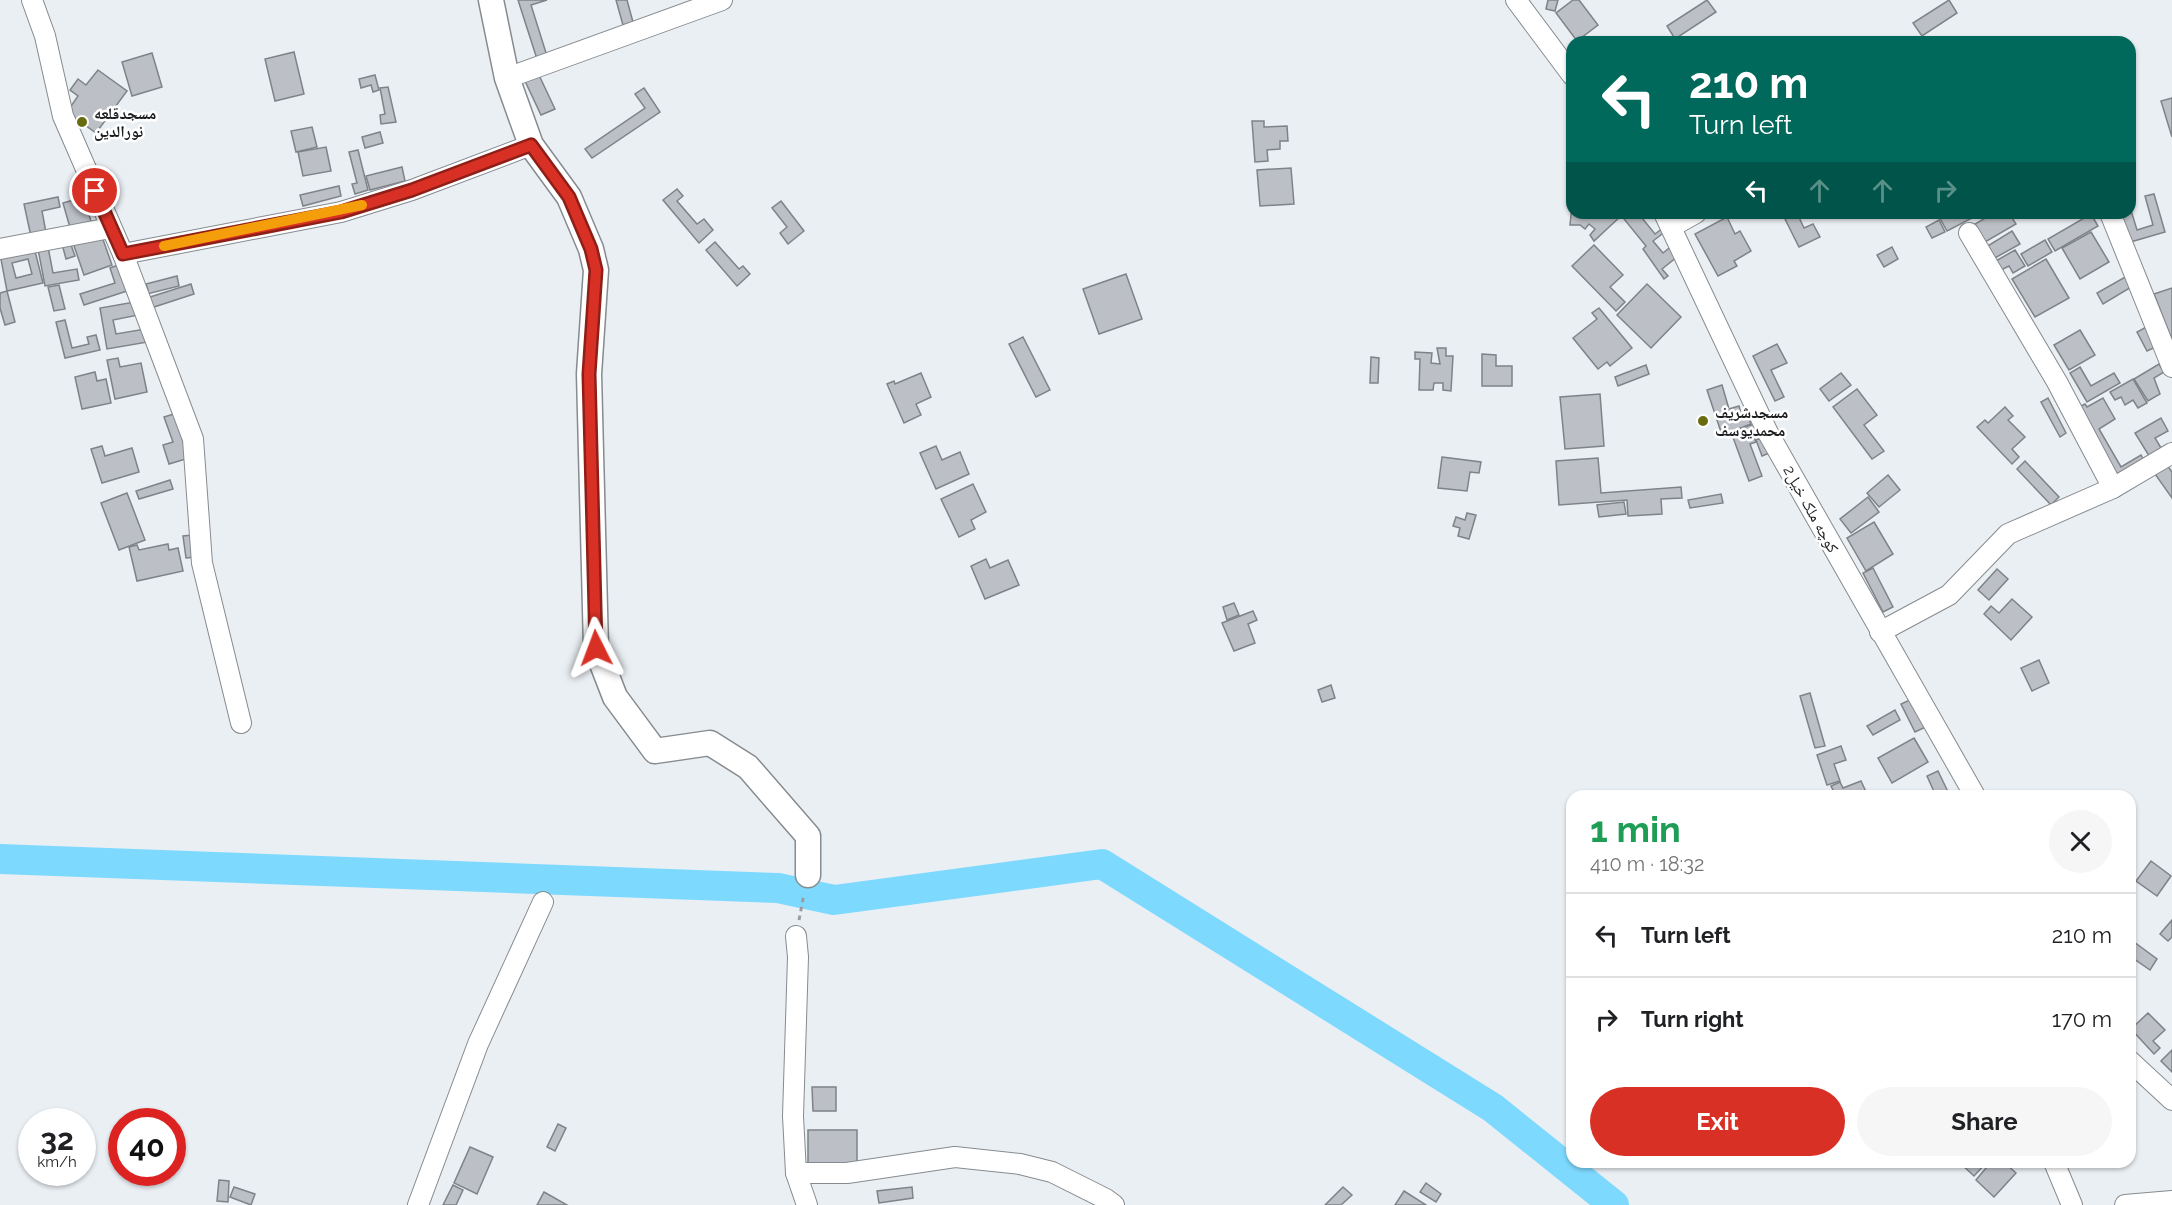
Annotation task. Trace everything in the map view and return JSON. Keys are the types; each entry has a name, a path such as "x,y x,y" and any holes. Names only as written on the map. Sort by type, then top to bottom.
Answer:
{"street":[{"path":"32,0 45,36 63,116 123,254 193,439 202,563 241,723"},
{"path":"491,0 507,78 531,145 569,197 591,249 596,270 589,374 596,648 615,697 654,751 710,743 748,766 808,836 808,875"},
{"path":"507,78 722,0"},
{"path":"1516,0 1566,67"},
{"path":"123,254 341,212 412,190 531,145"},
{"path":"2112,219 2171,361"},
{"name":"کوچه ملک خیل2","path":"1667,220 1768,433 1972,790"},
{"path":"0,249 110,228"},
{"path":"1969,233 2057,382 2113,488"},
{"path":"1880,632 1949,595 2008,534 2113,488 2172,453"},
{"path":"418,1205 478,1044 543,902"},
{"path":"796,936 798,957 793,1100 796,1173 807,1205"},
{"path":"2136,1067 2172,1100"},
{"path":"796,1173 847,1173 955,1157 1020,1164 1052,1172 1114,1205"},
{"path":"2057,1168 2072,1205"},
{"path":"2125,1205 2172,1201"}],"path":[{"path":"796,936 808,875"}],"building":[{"path":"518,0 547,0 531,5 547,56 537,59"},
{"path":"616,0 627,0 633,22 623,25"},
{"path":"1548,0 1558,0 1555,11 1546,9"},
{"path":"1573,0 1579,0 1598,25 1584,36 1573,36 1556,13"},
{"path":"1707,0 1716,12 1680,36 1673,36 1667,26"},
{"path":"1949,0 1957,13 1922,36 1913,23"},
{"path":"294,52 304,94 275,101 265,59"},
{"path":"152,53 162,87 132,96 122,62"},
{"path":"98,70 127,91 96,133 67,112 78,96 70,90 78,79 86,85"},
{"path":"538,73 555,109 541,115 524,79"},
{"path":"375,75 379,90 373,92 371,85 361,88 359,79"},
{"path":"388,87 396,122 381,124 380,115 385,114 380,88"},
{"path":"644,88 660,112 592,158 585,149 645,108 635,94"},
{"path":"2172,98 2172,137 2161,101"},
{"path":"1252,121 1264,121 1264,127 1287,126 1288,141 1280,141 1280,149 1267,150 1268,161 1255,162"},
{"path":"312,127 317,147 296,152 291,131"},
{"path":"380,132 383,143 365,148 362,137"},
{"path":"326,147 331,171 303,176 298,152"},
{"path":"358,150 368,190 355,194 352,184 357,183 349,152"},
{"path":"402,167 405,181 370,190 366,176"},
{"path":"1291,168 1294,204 1260,206 1257,170"},
{"path":"339,186 341,196 303,206 300,195"},
{"path":"677,189 683,196 677,201 697,224 704,219 713,230 699,243 663,200"},
{"path":"2154,194 2165,232 2127,243 2120,219 2134,219 2137,230 2153,225 2145,196"},
{"path":"58,197 60,207 42,211 47,238 32,241 24,204"},
{"path":"84,197 92,225 71,231 63,203"},
{"path":"781,201 804,231 788,244 780,233 787,227 772,208"},
{"path":"1571,219 1618,219 1594,241 1590,235 1595,229 1589,224 1585,229 1580,225 1570,225"},
{"path":"1624,219 1643,219 1655,234 1663,228 1666,231 1653,241 1663,253 1674,244 1682,253 1662,269 1668,276 1664,279 1643,249 1646,246"},
{"path":"1723,219 1728,219 1735,234 1740,231 1751,251 1734,261 1737,266 1718,276 1695,234"},
{"path":"1785,219 1800,219 1804,228 1813,224 1820,237 1799,247"},
{"path":"1940,219 1970,219 1947,231"},
{"path":"1984,219 2013,219 2016,224 1985,242 1975,224"},
{"path":"2082,219 2094,219 2098,226 2055,251 2048,239"},
{"path":"1939,220 1945,232 1932,238 1926,227"},
{"path":"100,231 112,265 84,275 72,240"},
{"path":"2012,231 2020,244 1993,259 1986,247"},
{"path":"2091,232 2109,262 2080,279 2062,248"},
{"path":"2045,240 2052,252 2028,266 2021,254"},
{"path":"70,242 75,256 66,259 62,244"},
{"path":"715,242 739,269 743,266 750,274 737,286 706,250"},
{"path":"1594,245 1623,275 1610,287 1625,302 1616,311 1572,266"},
{"path":"34,247 43,283 7,291 0,254","holes":["28,259 32,274 16,278 12,263"]},
{"path":"48,247 53,273 77,269 79,280 45,286 38,249"},
{"path":"1892,247 1898,259 1884,267 1877,255"},
{"path":"2015,250 2025,266 2013,273 2009,266 1999,271 1994,262"},
{"path":"2046,259 2069,298 2035,317 2012,279"},
{"path":"118,265 127,291 84,305 80,294 115,283 110,268"},
{"path":"1126,274 1142,319 1099,334 1083,289"},
{"path":"177,276 179,286 143,295 141,292 148,290 146,284"},
{"path":"2127,276 2133,286 2103,304 2097,293"},
{"path":"191,284 194,294 151,308 147,298"},
{"path":"1647,284 1681,317 1651,348 1617,315"},
{"path":"59,285 65,309 54,311 48,287"},
{"path":"2172,288 2172,340 2154,294"},
{"path":"7,291 15,322 5,325 0,308 0,293"},
{"path":"140,301 143,314 113,320 116,334 145,329 148,342 107,349 100,308"},
{"path":"1599,308 1632,348 1610,366 1607,362 1598,369 1573,338 1597,319 1592,313"},
{"path":"65,320 72,348 89,344 87,337 96,335 100,350 65,358 56,322"},
{"path":"2150,325 2160,345 2147,351 2137,332"},
{"path":"2080,330 2095,355 2069,370 2054,345"},
{"path":"1023,337 1050,390 1036,397 1009,344"},
{"path":"1777,344 1787,363 1771,370 1784,397 1775,401 1753,356"},
{"path":"1437,348 1446,348 1446,356 1453,356 1451,391 1443,390 1443,383 1434,383 1433,390 1419,390 1420,359 1415,359 1415,352 1432,353 1431,363 1440,364"},
{"path":"1482,354 1496,355 1496,366 1512,366 1512,386 1482,386"},
{"path":"1371,357 1379,358 1378,383 1370,383"},
{"path":"118,358 120,367 141,363 147,392 115,399 107,360"},
{"path":"2159,364 2164,372 2154,378 2160,394 2148,401 2134,379"},
{"path":"1646,365 1649,374 1618,386 1615,377"},
{"path":"2080,367 2091,386 2114,373 2120,383 2087,402 2070,373"},
{"path":"95,372 97,381 106,379 111,403 82,409 75,377"},
{"path":"921,373 931,397 916,404 921,415 904,423 887,384 894,381 895,384"},
{"path":"1841,373 1851,385 1829,401 1820,389"},
{"path":"2133,379 2147,403 2138,408 2133,400 2125,405 2121,397 2115,400 2110,392"},
{"path":"1722,385 1729,409 1739,406 1742,417 1747,415 1751,424 1722,435 1707,390"},
{"path":"1857,389 1877,415 1864,425 1884,451 1872,459 1833,407"},
{"path":"1600,394 1604,446 1565,449 1560,397"},
{"path":"2048,398 2066,433 2060,437 2041,402"},
{"path":"2103,398 2115,419 2099,429 2121,467 2141,455 2146,464 2119,480 2077,408 2085,404 2087,407"},
{"path":"2005,407 2013,416 2008,420 2025,437 2012,449 2019,457 2012,464 1977,427 1985,420 1988,423"},
{"path":"174,414 189,458 169,464 163,445 173,442 164,417"},
{"path":"2161,418 2168,431 2155,438 2166,456 2154,464 2135,433"},
{"path":"1762,421 1766,433 1754,437 1756,442 1750,444 1762,476 1749,481 1731,432"},
{"path":"1766,436 1772,452 1762,456 1756,440"},
{"path":"102,446 105,456 132,448 139,472 102,483 91,449"},
{"path":"936,446 942,460 960,452 969,474 936,489 920,453"},
{"path":"1442,457 1481,462 1479,473 1470,472 1467,491 1438,488"},
{"path":"1598,458 1601,493 1681,487 1682,498 1661,499 1662,514 1628,516 1627,500 1559,505 1556,461"},
{"path":"2025,461 2059,497 2051,505 2017,469"},
{"path":"2167,465 2172,472 2172,498 2155,474"},
{"path":"1888,475 1900,490 1879,507 1867,493"},
{"path":"170,480 173,489 139,499 136,491"},
{"path":"973,484 986,512 971,520 975,529 959,537 941,499"},
{"path":"127,493 145,540 119,550 101,503"},
{"path":"1721,494 1723,503 1690,508 1688,500"},
{"path":"1868,497 1879,512 1851,533 1840,519"},
{"path":"1624,502 1626,514 1599,517 1597,505"},
{"path":"1467,513 1476,515 1469,539 1458,536 1460,528 1453,526 1456,517 1465,520"},
{"path":"1874,522 1893,554 1866,571 1847,538"},
{"path":"193,535 196,557 186,558 183,536"},
{"path":"168,544 169,550 178,548 183,571 137,581 129,547 137,545 139,550"},
{"path":"986,559 990,568 1008,560 1019,585 985,599 971,566"},
{"path":"1873,568 1893,607 1883,612 1863,573"},
{"path":"1997,569 2008,579 1989,600 1978,590"},
{"path":"2012,599 2032,617 2011,640 1984,614 1991,606 1999,613"},
{"path":"1234,603 1239,615 1227,620 1223,607"},
{"path":"1253,611 1257,620 1248,624 1255,643 1234,651 1222,623"},
{"path":"2039,660 2049,683 2032,691 2021,668"},
{"path":"1331,685 1335,698 1322,702 1318,690"},
{"path":"1810,693 1825,746 1815,748 1800,696"},
{"path":"1914,698 1928,726 1915,732 1901,704"},
{"path":"1895,710 1900,720 1873,735 1867,726"},
{"path":"1914,738 1928,762 1892,783 1878,758"},
{"path":"1841,746 1846,760 1834,764 1840,781 1827,785 1817,755"},
{"path":"1938,771 1947,790 1933,790 1927,776"},
{"path":"1861,781 1865,790 1833,790 1831,786 1840,782 1843,788"},
{"path":"2151,861 2171,876 2157,896 2136,881"},
{"path":"2172,920 2172,937 2168,941 2160,934"},
{"path":"2136,943 2157,959 2150,970 2136,960"},
{"path":"2148,1013 2165,1030 2153,1041 2160,1048 2154,1054 2136,1034 2136,1024"},
{"path":"2172,1050 2172,1072 2161,1061"},
{"path":"812,1087 836,1087 836,1111 813,1111"},
{"path":"558,1124 566,1128 555,1151 547,1147"},
{"path":"808,1130 857,1130 857,1167 808,1168"},
{"path":"470,1147 493,1157 477,1194 454,1183"},
{"path":"1965,1168 1981,1168 1974,1176"},
{"path":"1986,1168 2011,1168 2016,1173 1994,1197 1976,1180"},
{"path":"219,1180 229,1181 228,1202 217,1201"},
{"path":"1426,1183 1441,1194 1436,1202 1420,1192"},
{"path":"453,1185 463,1190 456,1205 443,1205"},
{"path":"234,1187 255,1194 251,1205 230,1197"},
{"path":"912,1187 913,1198 879,1203 877,1191"},
{"path":"1343,1187 1352,1195 1341,1205 1325,1205"},
{"path":"1404,1191 1426,1205 1395,1205"},
{"path":"544,1192 567,1205 537,1205"}],"waterway":[{"path":"0,859 778,888 834,900 1102,864 1493,1108 1566,1167"},
{"path":"1568,1168 1614,1205"}],"slow traffic":[{"path":"164,246 341,212 362,205"}],"place":[{"name":"مسجدقلعه نورالدین","path":"82,122"},
{"name":"مسجدشریف محمدیوسف","path":"1703,421"}],"route":[{"path":"95,191 123,254 341,212 412,190 531,145 569,197 591,249 596,270 589,374 591,565 596,648"}]}
